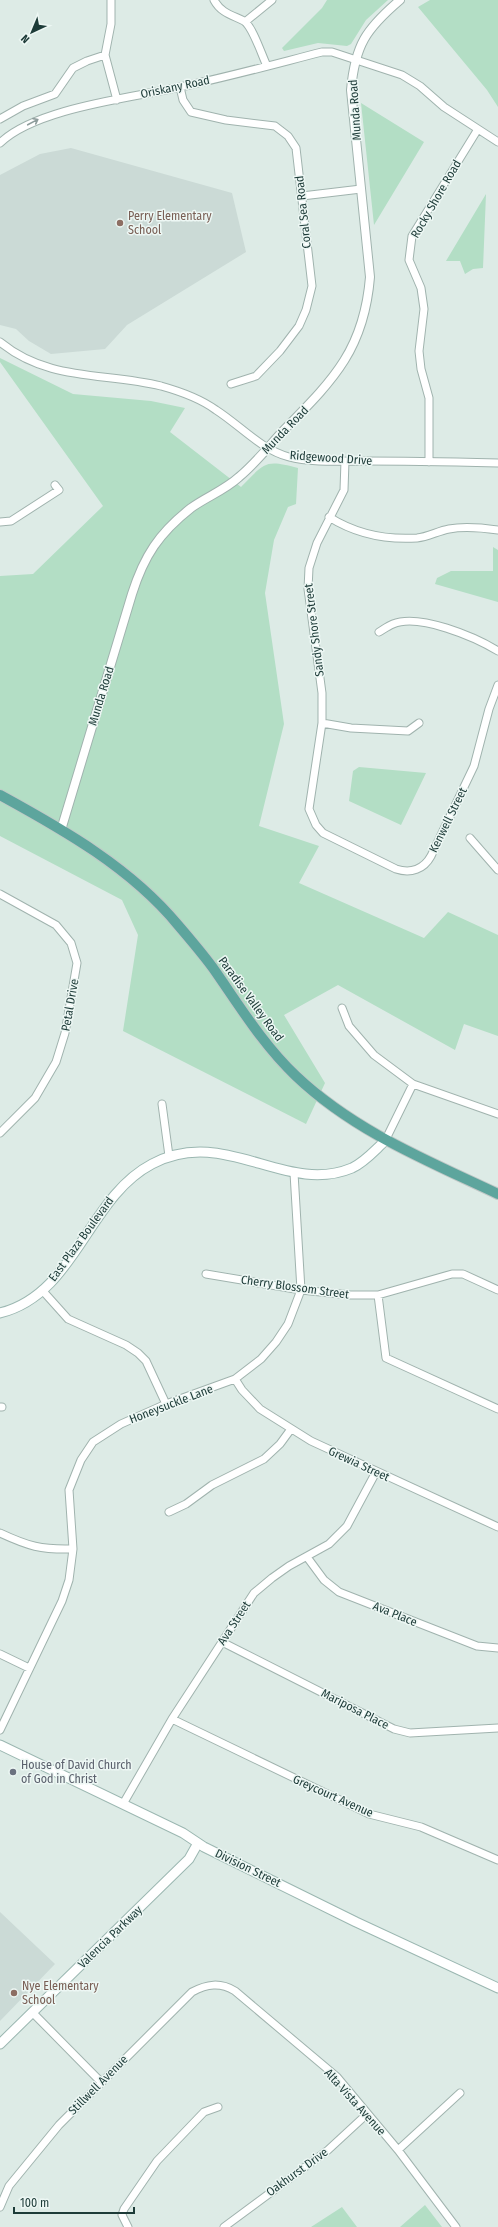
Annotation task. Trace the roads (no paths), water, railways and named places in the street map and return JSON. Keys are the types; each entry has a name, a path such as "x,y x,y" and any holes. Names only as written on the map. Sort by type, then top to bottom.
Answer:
{"main road":[{"name":"Paradise Valley Road","path":"0,795 61,830 102,856 147,893 176,923 212,967 246,1018 295,1076 323,1100 356,1124 385,1141 498,1194"},
{"name":"East Plaza Boulevard","path":"0,1313 27,1301 55,1279 104,1207 117,1191 133,1176 169,1156 194,1152 217,1152 235,1155 294,1173 324,1175 353,1167 364,1161 385,1141"},
{"name":"Division Street","path":"0,1745 183,1833 198,1843 359,1924 498,1988"},
{"name":"Valencia Parkway","path":"0,2044 189,1859 198,1843"}],"street":[{"path":"111,0 111,24 105,55 117,100"},
{"path":"214,0 228,15 245,22 254,36 267,66"},
{"path":"245,22 272,0"},
{"name":"Munda Road","path":"61,830 132,594 146,557 164,532 191,508 239,478 338,371 360,331 368,300 370,277 351,90 353,67 367,32 380,17 400,0"},
{"name":"Oriskany Road","path":"0,143 7,136 39,119 117,100 180,87 322,52 332,52 382,67 414,82 429,92 444,107 498,142"},
{"path":"0,119 23,106 55,94 73,68 87,60 105,55"},
{"name":"Coral Sea Road","path":"180,87 183,100 191,112 226,120 275,126 288,136 296,148 312,286 306,310 299,326 280,351 256,376 231,384"},
{"name":"Rocky Shore Road","path":"429,462 428,398 421,369 419,350 424,309 421,288 409,260 412,236 478,129"},
{"path":"302,196 361,189"},
{"name":"Ridgewood Drive","path":"0,342 28,361 62,372 160,386 178,392 216,409 247,435 267,448 290,457 345,461 498,463"},
{"name":"Sandy Shore Street","path":"318,759 322,723 322,692 308,589 309,568 317,543 344,490 345,461"},
{"path":"0,522 12,521 59,490 55,485"},
{"path":"329,518 345,527 389,538 418,538 450,529 498,530"},
{"path":"379,632 393,624 404,622 436,625 456,631 498,651"},
{"name":"Kenwell Street","path":"318,759 309,808 323,833 396,869 407,871 418,869 429,860 474,766 489,709 498,685"},
{"path":"322,723 352,728 408,730 419,723"},
{"path":"470,838 498,870"},
{"name":"Petal Drive","path":"0,894 56,925 71,943 77,963 65,1033 56,1062 35,1098 0,1134"},
{"path":"342,1008 349,1026 374,1055 413,1084 498,1114"},
{"path":"385,1141 413,1084"},
{"path":"162,1104 169,1156"},
{"name":"Honeysuckle Lane","path":"0,1730 62,1601 69,1580 73,1549 69,1490 81,1460 93,1442 121,1424 166,1404 235,1380 261,1359 276,1342 288,1324 302,1290 294,1173"},
{"name":"Cherry Blossom Street","path":"206,1274 302,1290 350,1295 378,1295 452,1274 464,1274 498,1290"},
{"path":"42,1290 68,1319 126,1345 138,1353 146,1361 166,1404"},
{"path":"378,1295 386,1358 498,1409"},
{"name":"Grewia Street","path":"235,1380 242,1390 260,1409 311,1441 498,1527"},
{"path":"169,1512 186,1504 212,1485 264,1459 291,1429"},
{"name":"Ava Street","path":"123,1804 172,1718 254,1593 272,1578 329,1544 347,1526 376,1472"},
{"path":"0,1533 28,1545 47,1550 73,1549"},
{"name":"Ava Place","path":"307,1557 324,1580 339,1592 476,1646 498,1648"},
{"name":"Mariposa Place","path":"222,1642 394,1728 410,1733 498,1728"},
{"path":"0,1654 29,1668"},
{"name":"Greycourt Avenue","path":"172,1718 369,1814 421,1827 498,1860"},
{"name":"Stillwell Avenue","path":"0,2207 9,2186 59,2125 192,1992 202,1986 215,1984"},
{"name":"Alta Vista Avenue","path":"215,1984 228,1987 235,1991 337,2077 398,2150 456,2227"},
{"path":"32,2012 101,2082"},
{"path":"398,2150 460,2093"},
{"path":"128,2227 122,2215 124,2209 157,2161 204,2112 218,2107"},
{"name":"Oakhurst Drive","path":"224,2227 328,2150 367,2114"}],"place":[{"name":"Perry Elementary School","path":"120,223"},
{"name":"House of David Church of God in Christ","path":"13,1772"},
{"name":"Nye Elementary School","path":"14,1993"}]}
